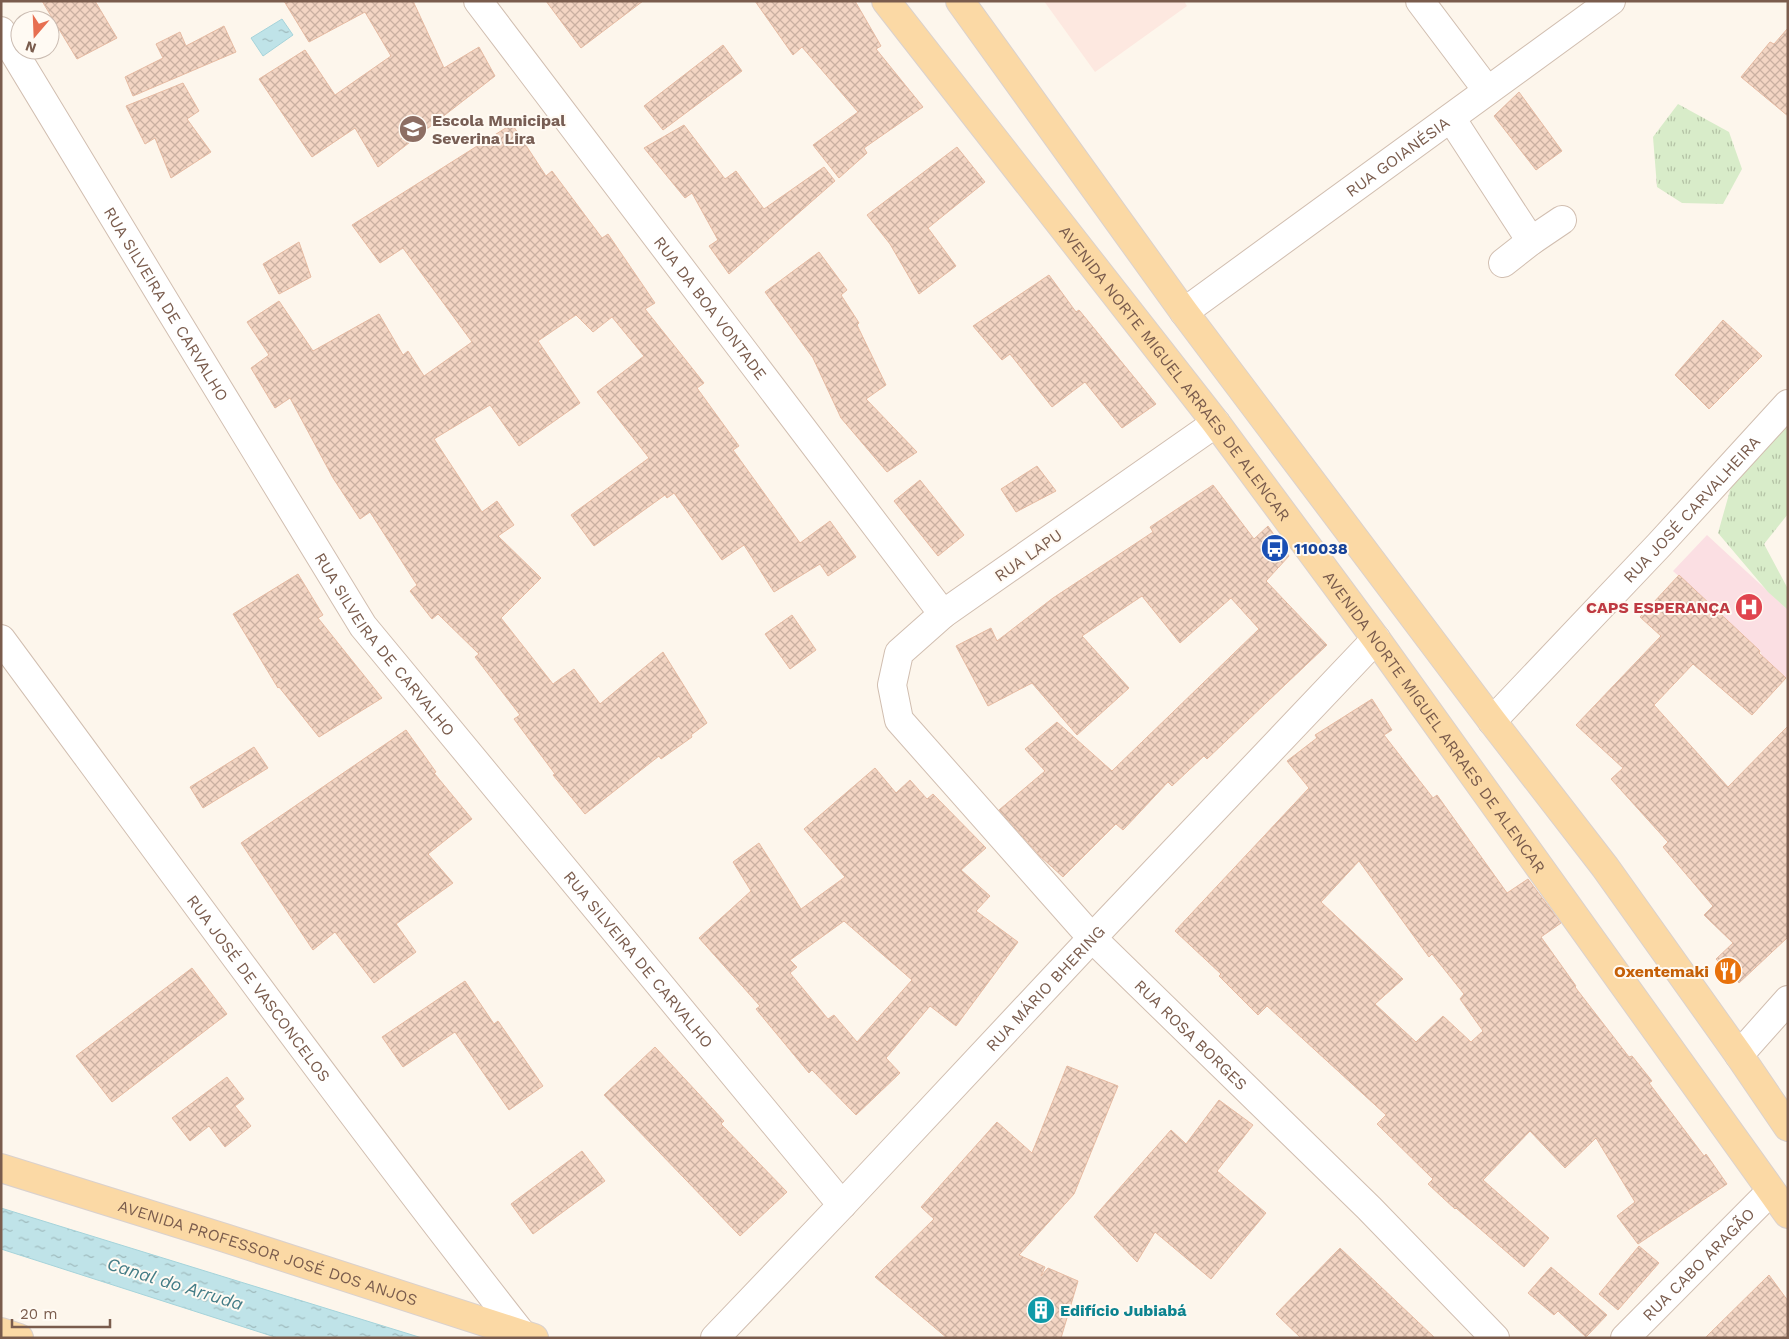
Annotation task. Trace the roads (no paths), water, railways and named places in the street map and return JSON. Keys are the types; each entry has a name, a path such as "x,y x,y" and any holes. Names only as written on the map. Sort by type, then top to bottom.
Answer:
{"main road":[{"name":"AVENIDA NORTE MIGUEL ARRAES DE ALENCAR","path":"886,1 1216,423 1376,639 1770,1192 1788,1214"},
{"path":"960,1 1184,312 1492,721 1605,867 1788,1127"},
{"name":"AVENIDA PROFESSOR JOSÉ DOS ANJOS","path":"1,1168 528,1336"},
{"path":"1,1332 19,1338"}],"street":[{"name":"RUA DA BOA VONTADE","path":"478,1 944,614"},
{"path":"1420,1 1486,90"},
{"name":"RUA GOIANÉSIA","path":"1184,312 1451,118 1486,90 1611,1"},
{"name":"RUA SILVEIRA DE CARVALHO","path":"1,31 164,302 363,626 842,1205"},
{"path":"1451,118 1532,240"},
{"path":"1503,263 1532,240 1562,220"},
{"name":"RUA JOSÉ CARVALHEIRA","path":"1492,721 1659,545 1788,404"},
{"name":"RUA LAPU","path":"898,720 892,685 899,653 944,614 1216,423"},
{"name":"RUA JOSÉ DE VASCONCELOS","path":"1,639 440,1229 528,1336"},
{"name":"RUA MÁRIO BHERING","path":"715,1338 1376,639"},
{"name":"RUA ROSA BORGES","path":"898,720 1092,938 1369,1208 1495,1338"},
{"path":"1739,1055 1788,1000"},
{"name":"RUA CABO ARAGÃO","path":"1625,1338 1770,1192"}],"water":[{"path":"282,19 293,35 263,56 251,38"},
{"name":"Canal do Arruda","path":"1,1208 422,1338 278,1338 1,1249"}],"place":[{"name":"Escola Municipal Severina Lira","path":"413,129"},
{"name":"110038","path":"1275,548"},
{"name":"CAPS ESPERANÇA","path":"1749,607"},
{"name":"Oxentemaki","path":"1728,971"},
{"name":"Edifício Jubiabá","path":"1041,1310"}]}
